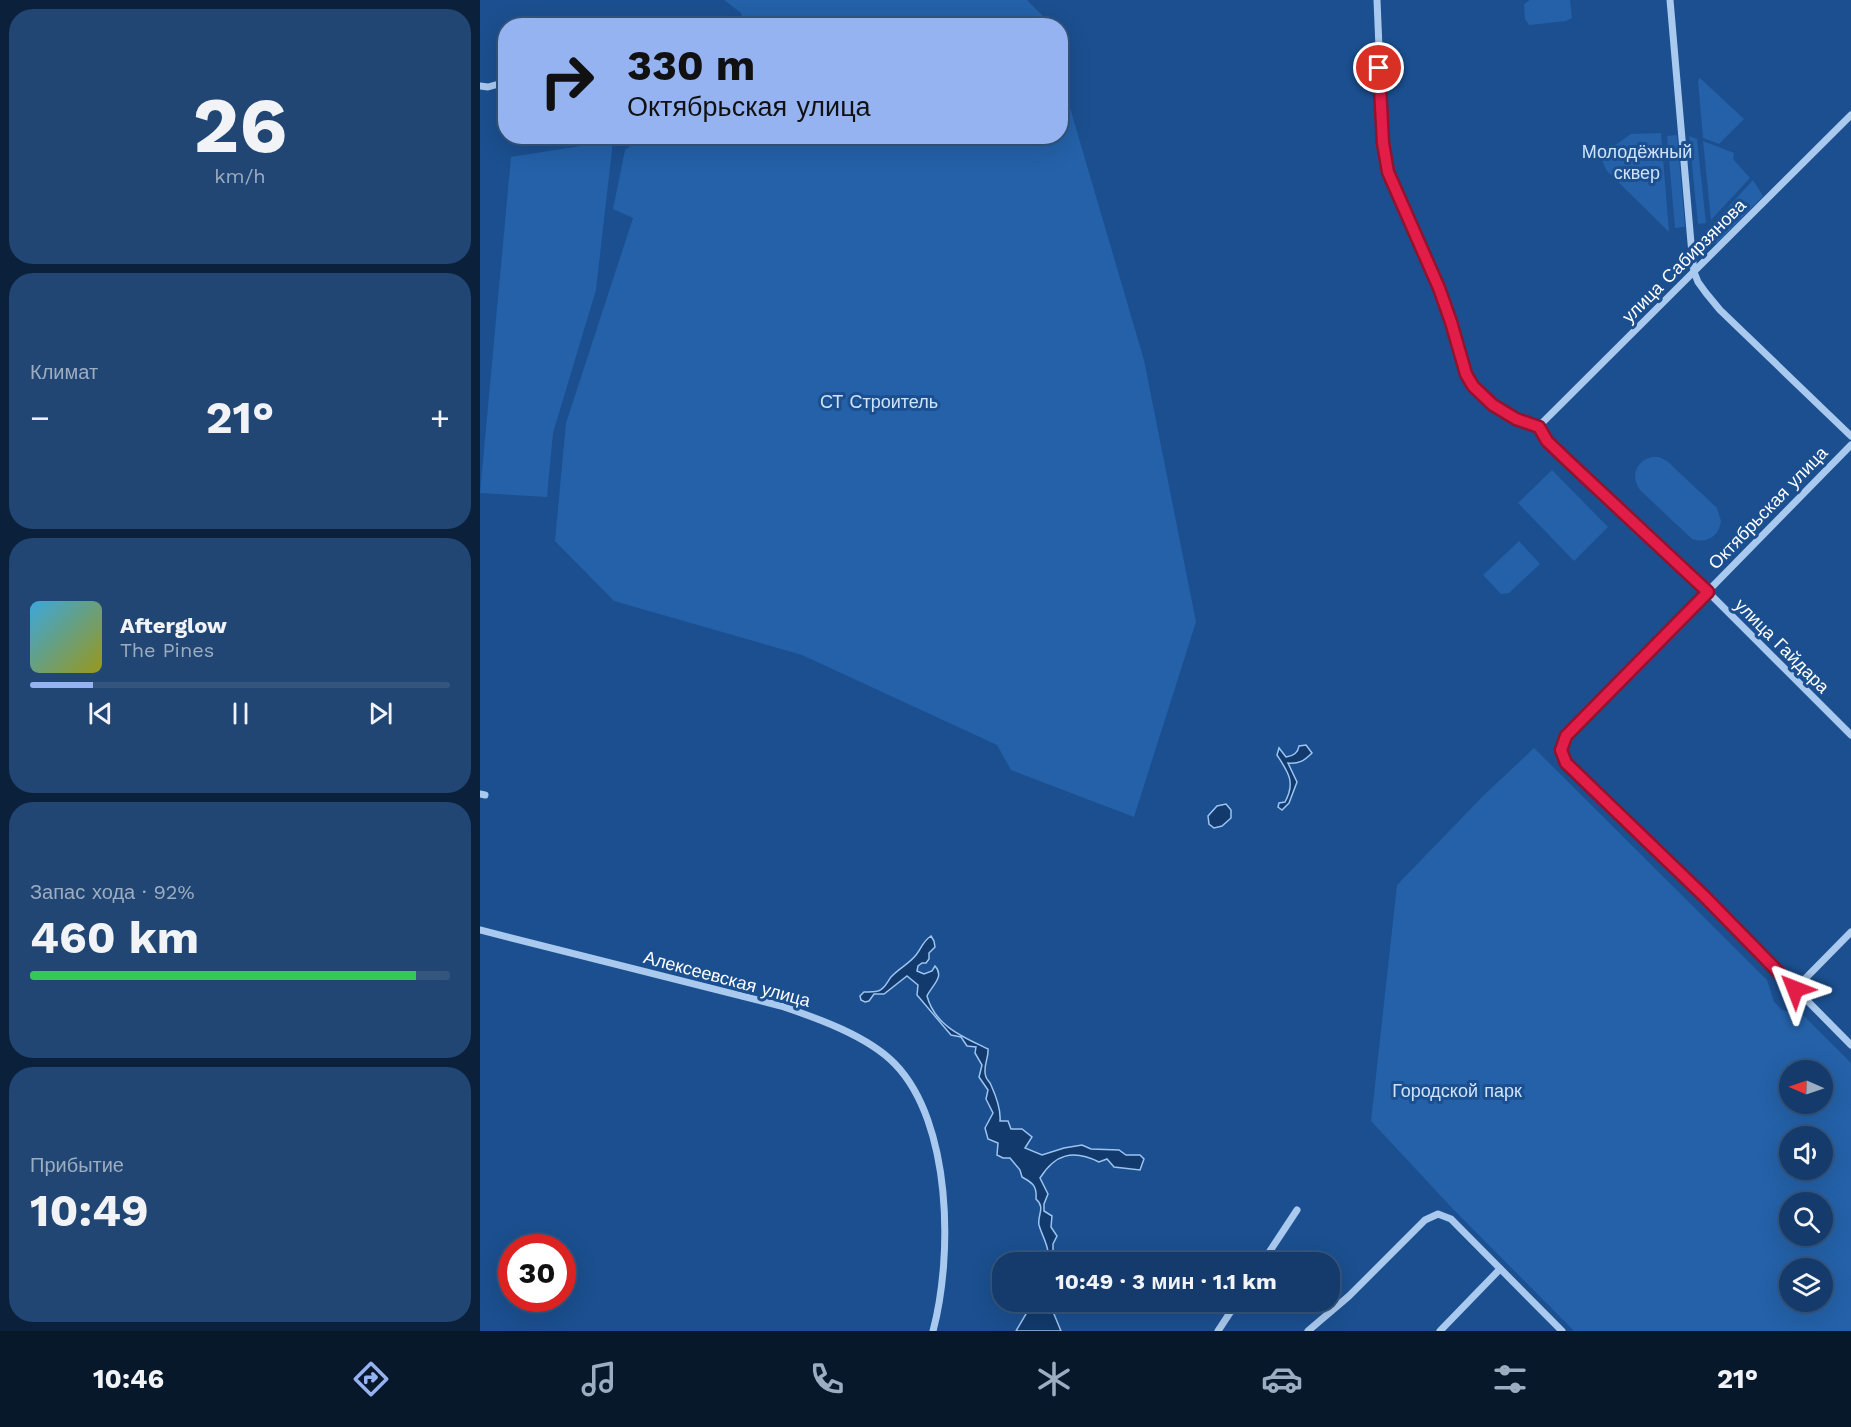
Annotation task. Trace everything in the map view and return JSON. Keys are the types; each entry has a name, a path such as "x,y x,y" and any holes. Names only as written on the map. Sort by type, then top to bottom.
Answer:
{"street":[{"path":"1377,0 1384,157 1392,184 1439,288 1466,374 1473,386 1493,405 1516,419 1539,427"},
{"path":"1670,0 1694,272 1698,282 1720,310 1851,436"},
{"path":"480,86 498,84"},
{"name":"улица Сабирзянова","path":"1539,427 1851,115"},
{"name":"улица Гайдара","path":"1539,427 1547,441 1708,592 1851,735"},
{"name":"Октябрьская улица","path":"1795,989 1566,763 1561,750 1566,736 1851,445"},
{"name":"Алексеевская улица","path":"480,930 781,1006 805,1014 884,1054 895,1064 912,1088 927,1121 941,1179 944,1198 945,1248 940,1299 933,1331"},
{"path":"1851,932 1795,989 1851,1046"},
{"path":"1269,1252 1297,1210"},
{"path":"1308,1331 1349,1296 1425,1220 1438,1214 1451,1219 1557,1329"},
{"path":"1440,1331 1500,1269"},
{"path":"1218,1331 1230,1312"}],"green space":[{"path":"724,0 1027,0 1043,18 742,18 741,13"},
{"path":"1530,0 1570,0 1572,18 1566,21 1529,25 1525,19 1524,4"},
{"path":"1700,78 1744,119 1719,144 1703,138 1698,81"},
{"name":"СТ Строитель","path":"1068,101 1144,360 1196,622 1134,817 1011,770 997,745 802,655 614,601 555,541 566,423 633,218 613,209 625,150 633,144 1068,144"},
{"name":"Молодёжный сквер","path":"1661,133 1669,232 1606,170 1602,160 1604,153 1631,134"},
{"path":"1677,135 1685,227 1675,228 1667,136"},
{"path":"1689,136 1697,139 1706,223 1698,224"},
{"path":"1703,141 1734,153 1733,159 1750,178 1711,220"},
{"path":"594,144 613,144 596,290 553,433 547,497 480,493 511,157"},
{"path":"1753,180 1763,196 1717,243 1713,244 1711,226"},
{"path":"1652,457 1659,457 1667,461 1717,508 1721,521 1715,535 1703,540 1692,539 1640,490 1635,480 1636,470 1642,462"},
{"path":"1552,470 1608,527 1574,561 1518,503"},
{"path":"1519,541 1540,564 1509,593 1501,594 1483,575"},
{"name":"Городской парк","path":"1534,748 1767,980 1774,1002 1782,1010 1804,1016 1851,1063 1851,1331 1574,1331 1452,1208 1371,1121 1397,885 1482,797"}],"shaded area":[{"path":"1306,745 1312,753 1301,761 1288,763 1297,782 1289,803 1282,810 1278,807 1279,803 1285,802 1290,783 1287,772 1277,755 1279,748 1286,757 1295,754 1299,746"},
{"path":"1226,804 1231,810 1231,818 1222,826 1214,828 1209,824 1208,816 1217,806"},
{"path":"931,936 935,947 929,953 926,963 918,966 917,971 924,974 932,971 935,966 938,970 937,981 927,996 931,1006 943,1023 988,1049 985,1074 996,1098 1000,1121 1008,1121 1011,1129 1022,1129 1032,1137 1025,1148 1042,1155 1082,1145 1091,1149 1119,1150 1126,1155 1140,1155 1144,1159 1140,1170 1114,1167 1107,1159 1099,1162 1073,1155 1058,1159 1046,1170 1040,1178 1048,1194 1044,1211 1052,1216 1051,1227 1057,1236 1053,1244 1053,1252 1047,1252 1039,1225 1041,1209 1036,1199 1035,1188 1032,1183 1022,1177 1020,1170 1010,1158 997,1155 998,1143 988,1139 985,1128 993,1113 986,1099 988,1090 979,1077 982,1065 975,1053 976,1047 967,1046 961,1037 951,1035 917,995 918,985 907,976 884,994 874,994 869,1001 861,1000 860,996 864,992 882,989 894,974 913,958"},
{"path":"1026,1312 1053,1312 1061,1331 1016,1331"}],"route":[{"path":"1379,68 1384,157 1388,172 1439,288 1461,361 1473,386 1493,405 1516,419 1539,427 1547,441 1708,592 1566,736 1561,750 1566,763 1704,896 1795,989"}]}
